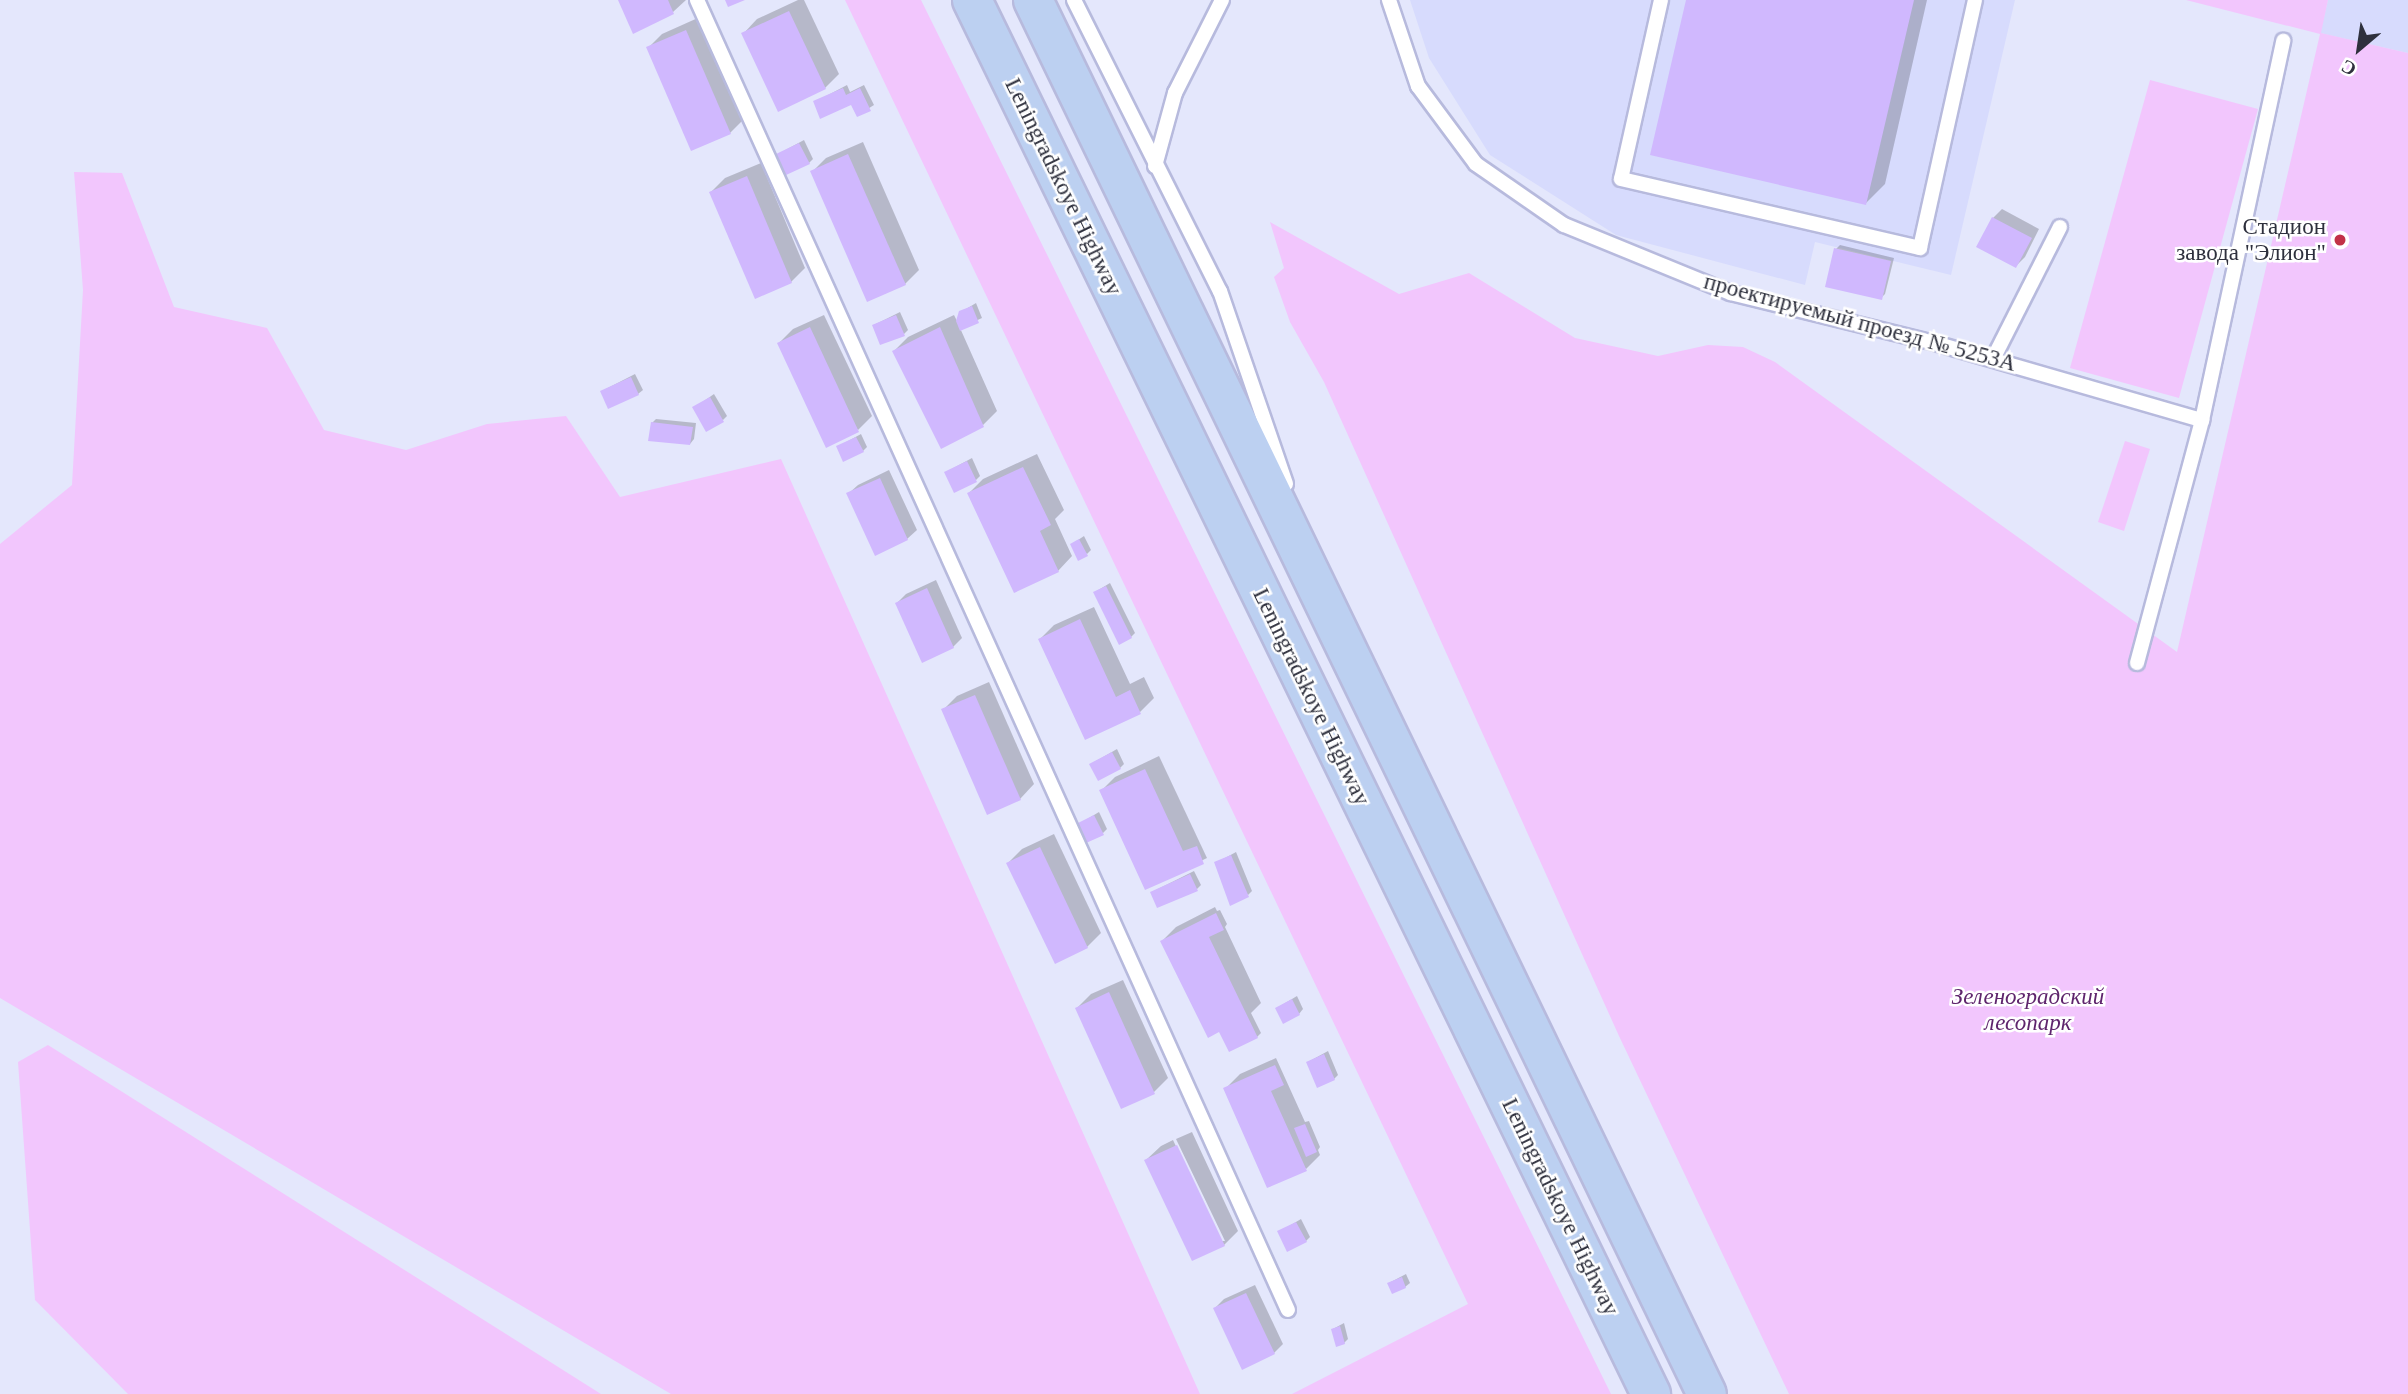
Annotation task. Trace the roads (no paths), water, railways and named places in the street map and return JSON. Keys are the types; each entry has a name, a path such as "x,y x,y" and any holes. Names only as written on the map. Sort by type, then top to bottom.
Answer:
{"highway":[{"name":"Leningradskoye Highway","path":"972,0 1651,1394"},
{"path":"1033,0 1707,1394"}],"lane":[{"path":"697,0 1289,1310"},
{"path":"1074,0 1220,291 1330,611"},
{"path":"1155,166 1175,93 1222,0"},
{"name":"проектируемый проезд № 5253А","path":"1389,0 1418,86 1476,164 1564,225 1731,293 1993,359 2202,420"},
{"path":"1661,0 1621,179 1920,248 1975,0"},
{"path":"2137,663 2202,420 2283,41"},
{"path":"1993,359 2060,227"}],"place":[{"name":"Стадион завода \"Элион\"","path":"2340,240"}],"park label":[{"name":"Зеленоградский лесопарк","path":"2028,1010"}]}
